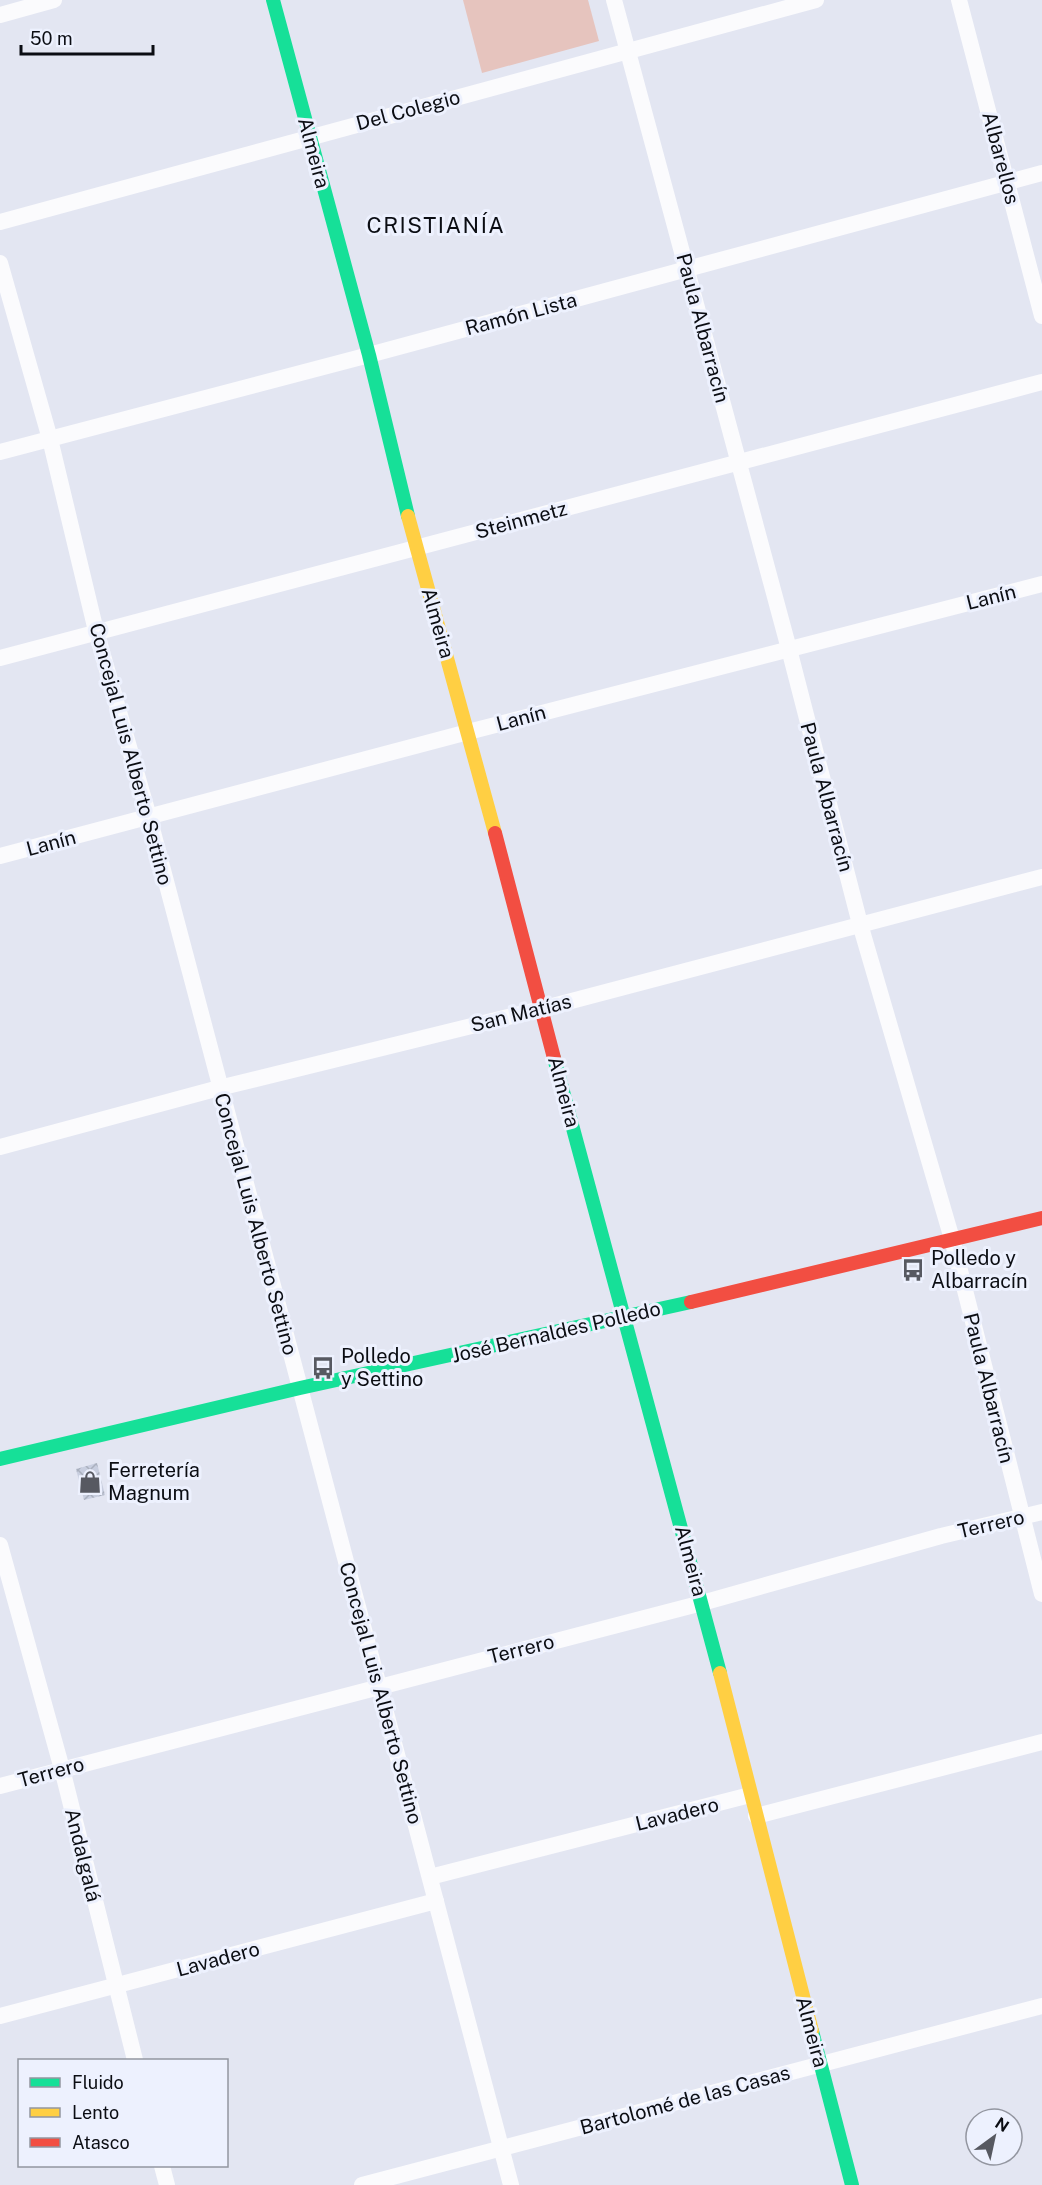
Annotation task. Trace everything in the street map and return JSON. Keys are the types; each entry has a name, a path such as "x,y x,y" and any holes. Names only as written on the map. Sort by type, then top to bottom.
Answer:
{"street":[{"path":"0,15 54,0"},
{"name":"Almeira","path":"273,0 369,355 416,547 468,732 702,1603 852,2185"},
{"name":"Paula Albarracín","path":"614,0 789,649 860,924 952,1239 1042,1594"},
{"name":"Del Colegio","path":"0,222 816,0"},
{"name":"Albarellos","path":"959,0 1042,316"},
{"name":"Ramón Lista","path":"0,452 1042,173"},
{"name":"Concejal Luis Alberto Settino","path":"0,263 50,439 96,632 149,817 511,2185"},
{"name":"Steinmetz","path":"0,658 1042,382"},
{"name":"Lanín","path":"0,856 1042,584"},
{"name":"San Matías","path":"0,1147 219,1088 541,1009 1042,877"},
{"name":"José Bernaldes Polledo","path":"0,1460 300,1388 626,1317 1042,1218"},
{"name":"Terrero","path":"0,1786 702,1603 942,1536 1042,1512"},
{"name":"Andalgalá","path":"0,1545 62,1769 134,2059"},
{"path":"756,1816 1042,1742"},
{"name":"Lavadero","path":"430,1877 750,1795"},
{"name":"Lavadero","path":"0,2016 436,1901"},
{"name":"Bartolomé de las Casas","path":"362,2185 1042,2006"},
{"path":"162,2167 167,2185"}],"shaded area":[{"path":"463,0 588,0 599,41 482,73"}],"building":[{"name":"Ferretería Magnum","path":"97,1463 105,1495 84,1500 76,1469"}],"traffic: fast":[{"path":"273,0 369,355 408,516"},
{"path":"554,1058 720,1673"},
{"path":"0,1459 300,1388 691,1302"},
{"path":"812,2031 852,2185"}],"traffic: slow":[{"path":"408,516 495,833"},
{"path":"720,1673 812,2031"}],"traffic: jam":[{"path":"495,833 554,1058"},
{"path":"691,1302 1042,1218"}],"place":[{"name":"Polledo y Albarracín","path":"913,1270"},
{"name":"Polledo y Settino","path":"323,1368"},
{"name":"Ferretería Magnum","path":"90,1482"}],"district":[{"name":"CRISTIANÍA","path":"436,225"}]}
